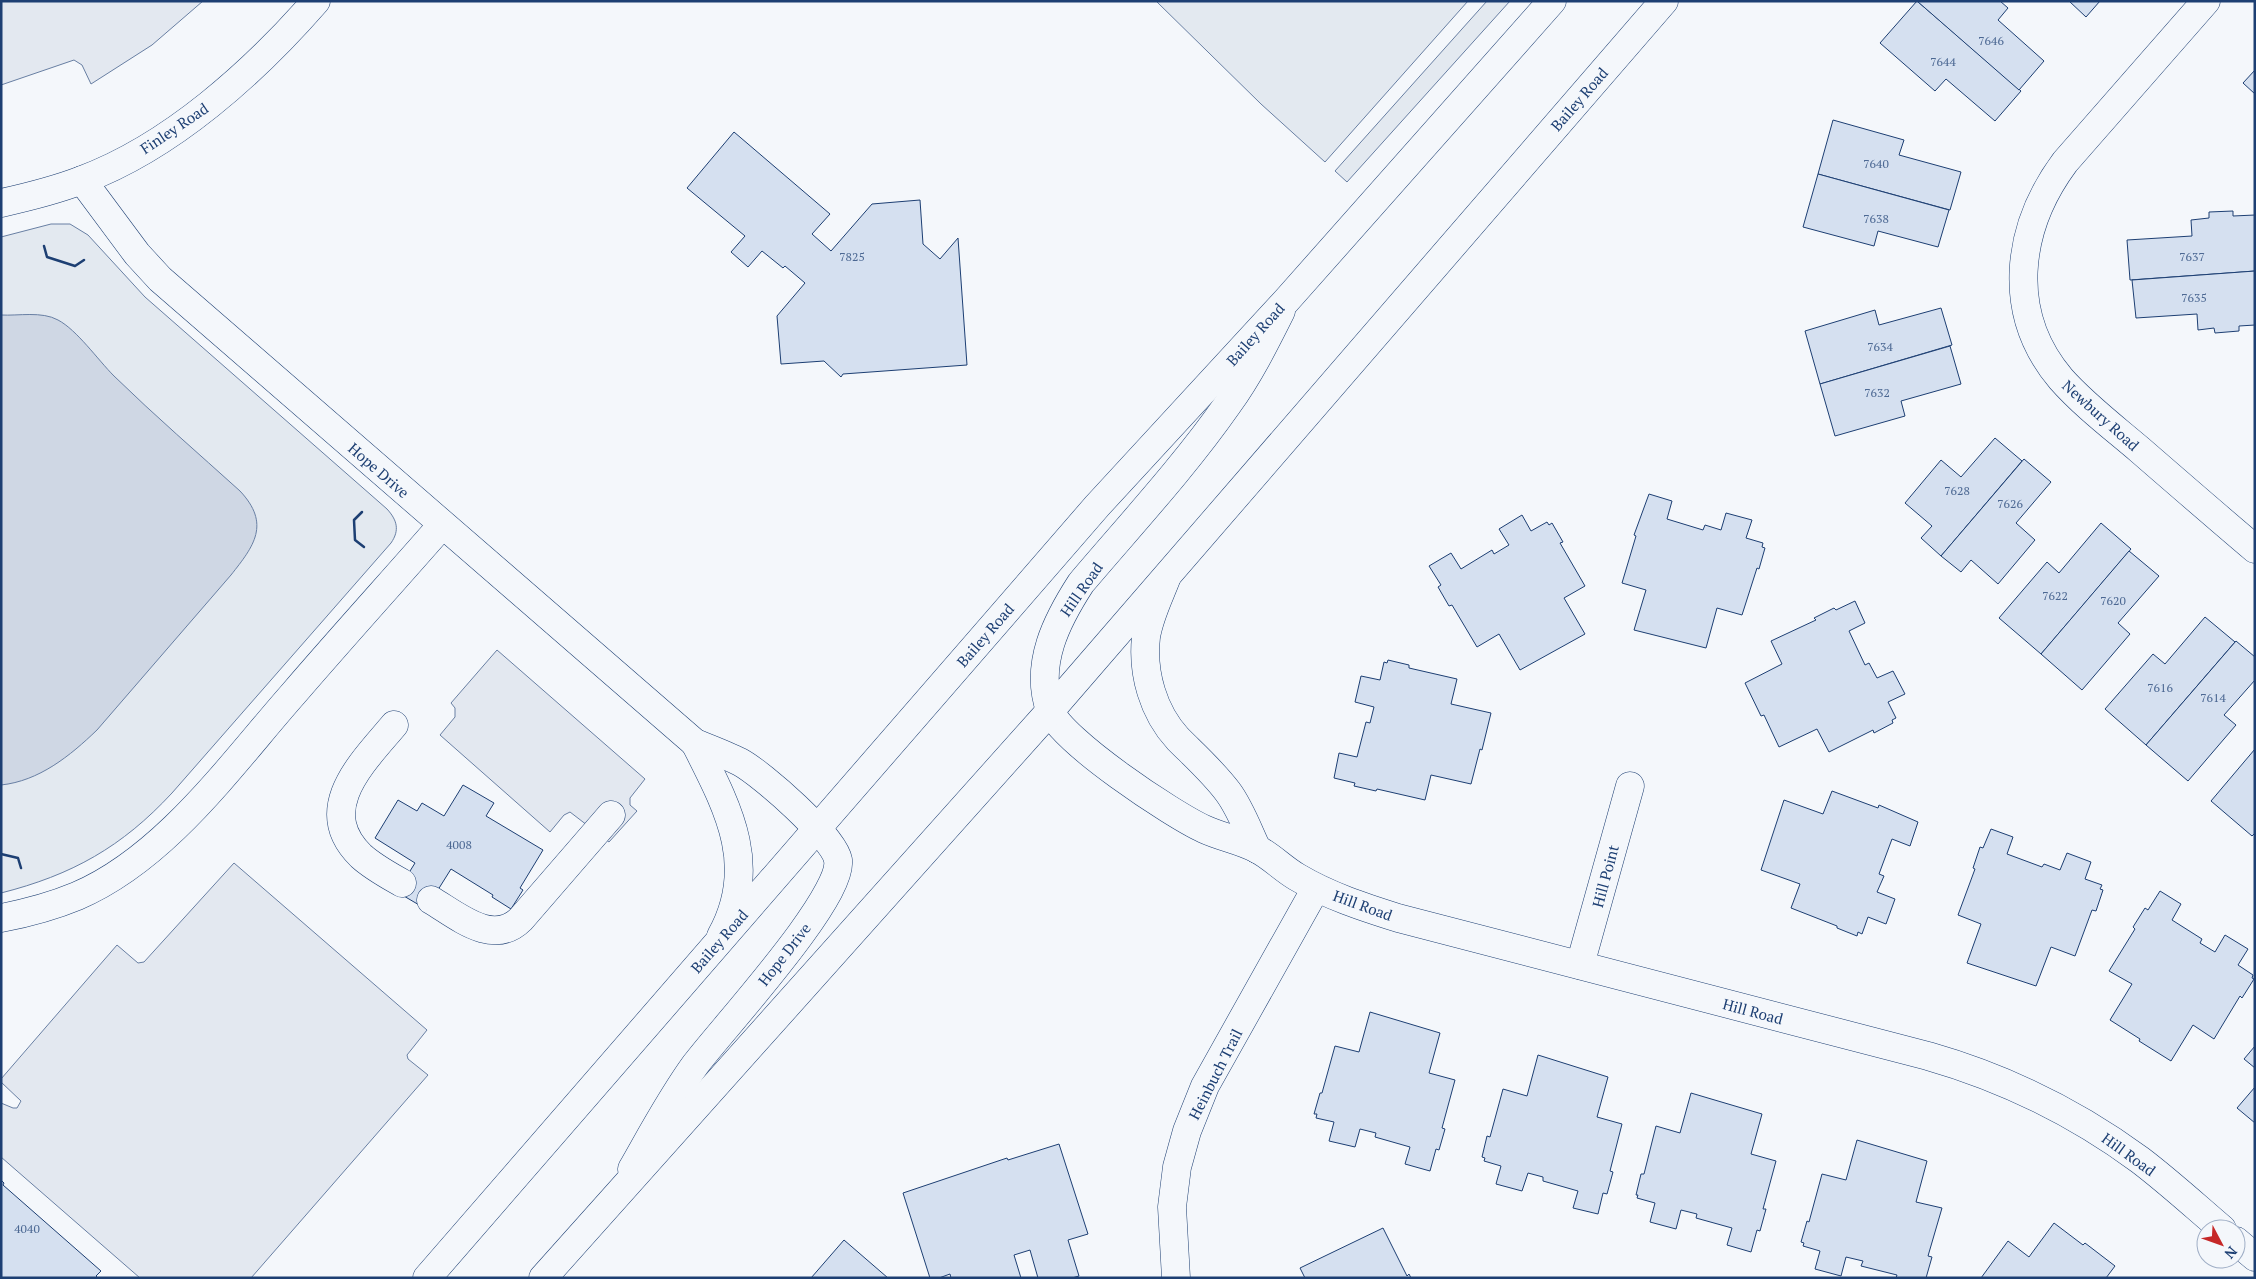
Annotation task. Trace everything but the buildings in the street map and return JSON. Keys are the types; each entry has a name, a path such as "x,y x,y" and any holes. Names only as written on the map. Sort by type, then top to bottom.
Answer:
{"street":[{"name":"Finley Road","path":"1,203 82,180 122,162 168,134 230,89 290,32 316,1"},
{"name":"Bailey Road","path":"427,1278 1097,506 1286,301 1552,1"},
{"name":"Bailey Road","path":"543,1278 1050,711 1664,1"},
{"name":"Newbury Road","path":"2206,1 2064,162 2047,187 2033,217 2025,248 2025,298 2032,330 2039,346 2061,378 2092,408 2255,549"},
{"name":"Hope Drive","path":"82,180 137,254 160,278 695,743 742,763 818,827 835,849 838,873 832,889 810,922 690,1073 614,1200"},
{"name":"Hill Road","path":"1286,301 1260,354 1229,403 1197,446 1081,583 1066,606 1049,646 1045,667 1050,711 1058,725 1077,743 1168,809 1204,829 1258,849 1316,888 1354,904 1398,918 1936,1059 2015,1087 2061,1110 2119,1145 2165,1180 2210,1219"},
{"path":"1,918 47,907 79,895 108,879 152,849 200,801 442,525"},
{"name":"Hill Road","path":"1168,575 1154,608 1146,636 1149,688 1160,715 1177,738 1209,768 1229,794 1258,849"},
{"path":"394,725 358,768 351,780 343,797 341,820 347,838 362,857 402,883"},
{"name":"Hope Drive","path":"695,743 727,808 734,826 739,856 740,878 737,898 732,918 719,940"},
{"name":"Hill Point","path":"1580,966 1630,786"},
{"path":"431,900 486,930 502,931 507,929 521,919 611,815"},
{"name":"Heinbuch Trail","path":"1176,1278 1172,1207 1177,1167 1186,1131 1205,1086 1316,888"}],"shaded area":[{"path":"1,1 203,1 152,45 91,84 82,65 74,60 1,85"},
{"path":"1156,1 1468,1 1325,162 1261,104"},
{"path":"1487,1 1510,1 1347,182 1335,171"},
{"path":"51,224 70,224 88,235 145,297 387,509 395,521 396,534 391,543 172,793 153,812 115,844 73,868 27,886 1,893 1,237"},
{"path":"30,314 52,317 73,331 129,391 240,491 255,514 257,524 252,544 231,575 97,730 65,758 41,773 15,783 1,785 1,315"},
{"path":"497,650 645,779 630,798 630,805 637,811 609,842 570,812 564,815 550,832 440,735 455,717 455,708 451,703"},
{"path":"234,863 427,1030 407,1055 408,1059 428,1075 251,1278 140,1278 1,1157 1,1103 17,1108 21,1101 1,1082 1,1079 117,945 138,963 144,962"}],"wall":[{"path":"44,246 47,257 75,266 84,260"},
{"path":"362,512 354,520 355,540 364,547"},
{"path":"1,854 18,858 21,868"}]}
